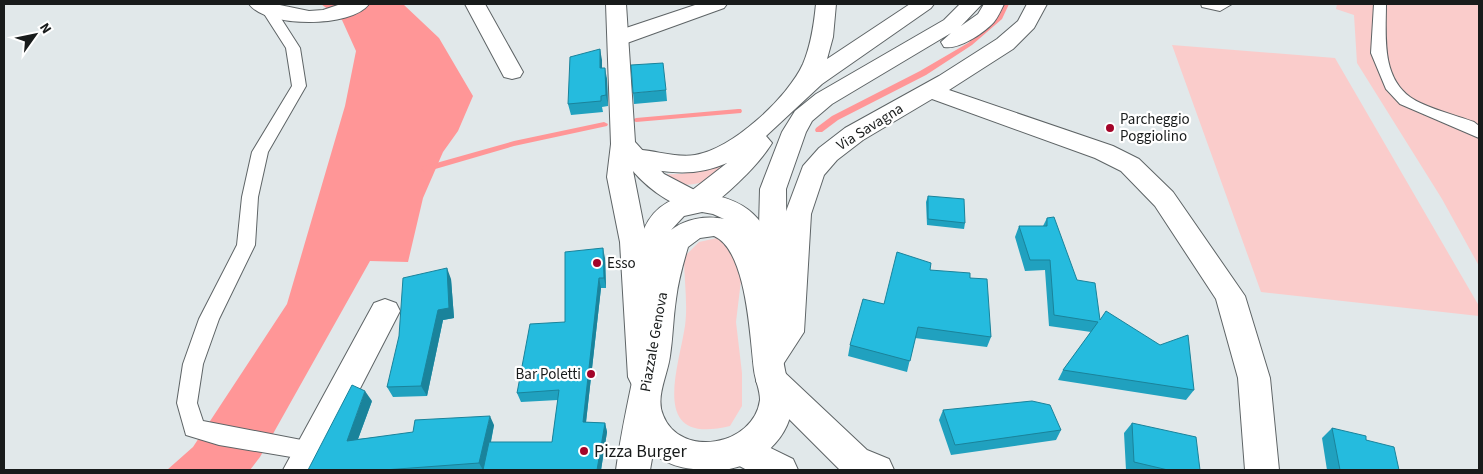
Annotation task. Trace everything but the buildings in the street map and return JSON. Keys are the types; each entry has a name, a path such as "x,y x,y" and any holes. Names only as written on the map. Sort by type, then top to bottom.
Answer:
{"main road":[{"path":"265,5 307,17 325,16 359,4"},
{"path":"475,4 512,72"},
{"path":"616,4 626,137 619,161 620,184 631,222 645,392 633,470"},
{"path":"619,38 718,4"},
{"path":"812,70 900,4"},
{"path":"807,98 924,4"},
{"path":"626,137 662,166 680,166 717,158 739,147 773,117 833,84 953,4"},
{"path":"852,83 951,24 972,4"},
{"path":"807,98 897,71 934,54 986,18 994,4"},
{"name":"Via Savagna","path":"769,361 789,332 798,214 812,172 828,154 854,134 1005,44 1027,24 1037,4"},
{"path":"829,7 821,49 812,70 803,116 794,132 773,189 772,302 769,361 831,441 854,462 877,470"},
{"path":"929,91 961,100 1104,152 1130,165 1164,199 1230,296 1254,378 1262,470"},
{"path":"626,137 655,180 695,202 731,174 757,148 773,117"},
{"name":"Piazzale Genova","path":"664,283 655,247 657,230 678,208 695,202 719,206 736,213 750,227 755,241 760,296 776,398 773,416 763,434 744,460 731,455 709,458 685,454 664,443 652,428 644,404 645,392 654,358 664,283 678,240 696,229 717,228 733,234 742,244 760,296"},
{"path":"304,460 385,311"},
{"path":"744,460 781,470"}],"lane":[{"path":"1207,4 1220,6 1226,4"},
{"path":"1380,4 1378,53 1391,86 1405,100 1470,126 1479,133"},
{"path":"265,5 293,48 299,86 260,152 250,197 246,245 209,319 193,364 187,403 194,428 304,460"}],"shaded area":[{"path":"321,4 403,4 439,38 473,96 458,131 443,152 423,198 408,262 370,261 260,457 250,470 167,470 193,447 287,304 345,106 356,51 342,20"},
{"path":"1337,4 1479,4 1479,266 1442,199 1357,63 1354,15 1336,9"},
{"path":"1172,45 1335,58 1479,306 1479,316 1261,292"},
{"path":"738,152 727,168 721,173 696,184 679,184 667,174 696,171 713,165"},
{"path":"717,238 730,244 742,272 736,322 742,373 742,406 730,426 705,429 688,425 678,415 674,400 675,383 686,318 684,257 699,242"}],"waterway":[{"path":"819,130 835,118 923,73 970,44 1000,18 1006,4"},
{"path":"636,120 738,111"},
{"path":"425,169 514,144 604,124"}],"place":[{"name":"Parcheggio Poggiolino","path":"1110,128"},
{"name":"Esso","path":"597,263"},
{"name":"Bar Poletti","path":"591,374"},
{"name":"Pizza Burger","path":"584,451"}]}
